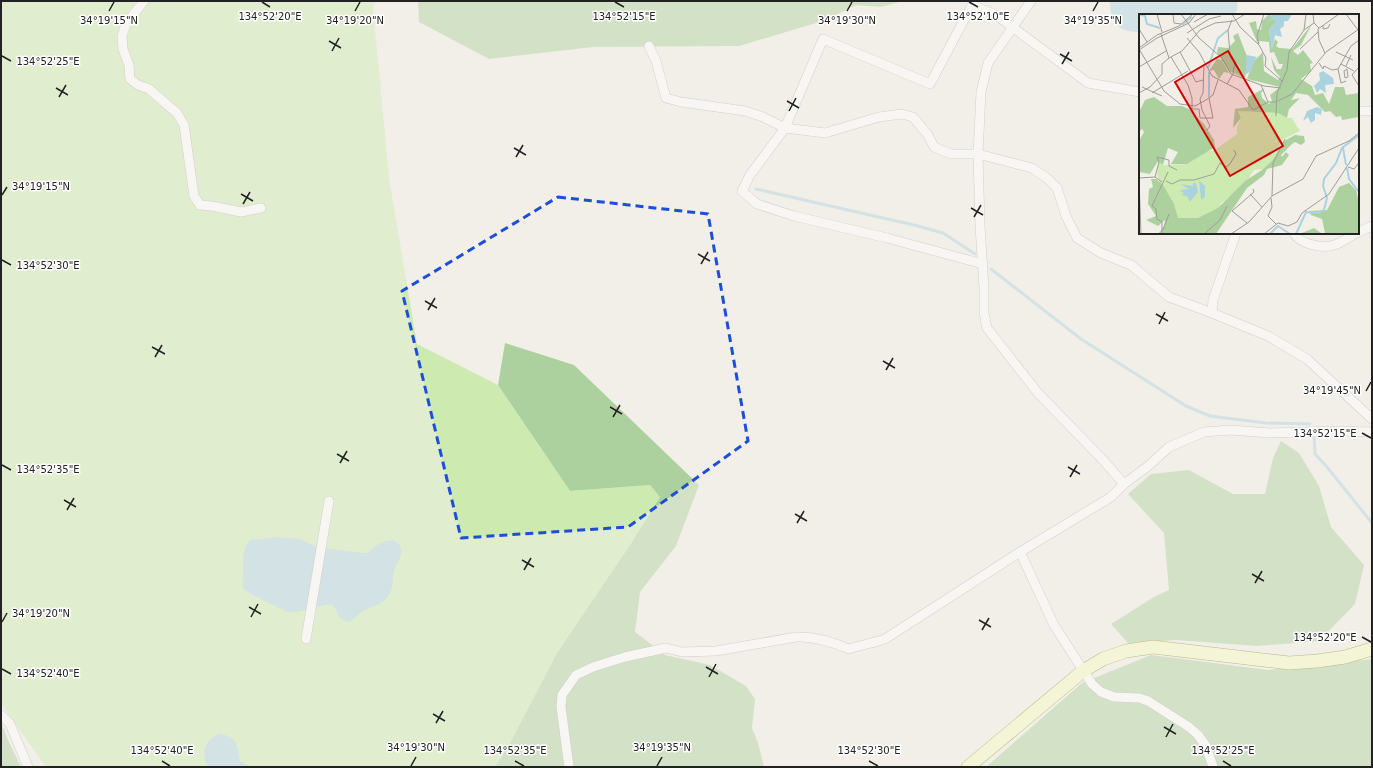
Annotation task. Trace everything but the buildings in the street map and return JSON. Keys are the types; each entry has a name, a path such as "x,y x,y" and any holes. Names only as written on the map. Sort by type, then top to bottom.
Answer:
{"street":[{"path":"144,1 126,24 122,36 123,49 129,65 130,79 149,90 177,113 184,125 194,196 200,205 241,212 261,208"},
{"path":"1031,1 988,63 981,92 978,154 984,313 987,328 1038,393 1103,460 1124,484"},
{"path":"983,264 887,238 794,216 758,204 742,191 750,175 785,128 823,39 871,61 930,84 972,5 996,15 1088,82 1139,92"},
{"path":"649,46 656,61 666,98 681,102 745,111 763,117 785,128 825,133 880,116 902,114 913,117 928,135 934,147 951,154 978,154 1032,168 1048,179 1057,188 1066,216 1078,238 1101,253 1131,265 1169,296 1268,336 1307,359 1372,419"},
{"path":"1359,111 1372,111"},
{"path":"1359,232 1372,226"},
{"path":"1212,313 1213,300 1236,234"},
{"path":"1294,234 1296,238 1311,245 1334,245 1355,234"},
{"path":"568,767 561,707 562,695 576,675 593,667 625,657 666,648 682,652 716,651 808,636 841,645 849,649 860,645 875,643 885,639 1020,552 1111,497 1124,484 1147,467 1169,447 1204,432 1231,430 1270,433 1339,431 1372,432"},
{"path":"306,639 329,501"},
{"path":"1020,552 1054,625 1092,684 1101,692 1114,697 1139,698 1148,701 1189,728 1206,746 1213,767"},
{"path":"968,767 1083,671 1103,659 1126,652 1153,647 1288,663 1345,657 1372,649"},
{"path":"1,715 10,724 28,767"}],"highlighted area":[{"path":"558,197 708,214 748,441 628,527 461,538 402,291"}],"green space":[{"path":"1,1 376,1 373,7 389,178 417,344 498,385 570,491 650,485 660,497 632,542 557,653 510,743 495,767 46,767 1,704"},
{"path":"418,1 903,1 881,7 856,5 826,20 739,46 593,47 489,59 419,22"},
{"path":"505,343 574,365 699,485 676,546 640,592 635,632 665,655 710,665 746,686 755,699 752,728 758,743 764,767 495,767 510,743 557,653 632,542 660,497 650,485 570,491 498,385"},
{"path":"1281,441 1299,453 1319,486 1331,527 1364,565 1355,604 1319,641 1258,646 1176,640 1128,643 1111,624 1154,597 1169,590 1164,533 1128,494 1151,474 1189,470 1233,494 1265,494 1273,458"},
{"path":"1151,655 1268,670 1372,659 1372,767 986,767 1082,683"},
{"path":"1,722 8,740 21,767 1,767"}],"water":[{"path":"1110,1 1238,1 1235,14 1139,14 1139,32 1132,32 1117,25 1110,9"},
{"path":"278,537 300,539 316,547 362,553 368,553 375,546 385,541 395,541 401,549 401,554 394,570 392,588 383,602 368,608 350,622 341,619 335,608 331,605 323,605 296,612 282,609 246,591 243,588 244,552 248,543 251,540"},
{"path":"220,734 230,737 236,743 240,761 250,767 208,767 204,757 205,747 211,739"}],"waterway":[{"path":"756,189 943,233 975,254"},
{"path":"991,269 1081,339 1186,406 1210,416 1266,423 1310,424"},
{"path":"1314,437 1315,454 1372,523"}]}
